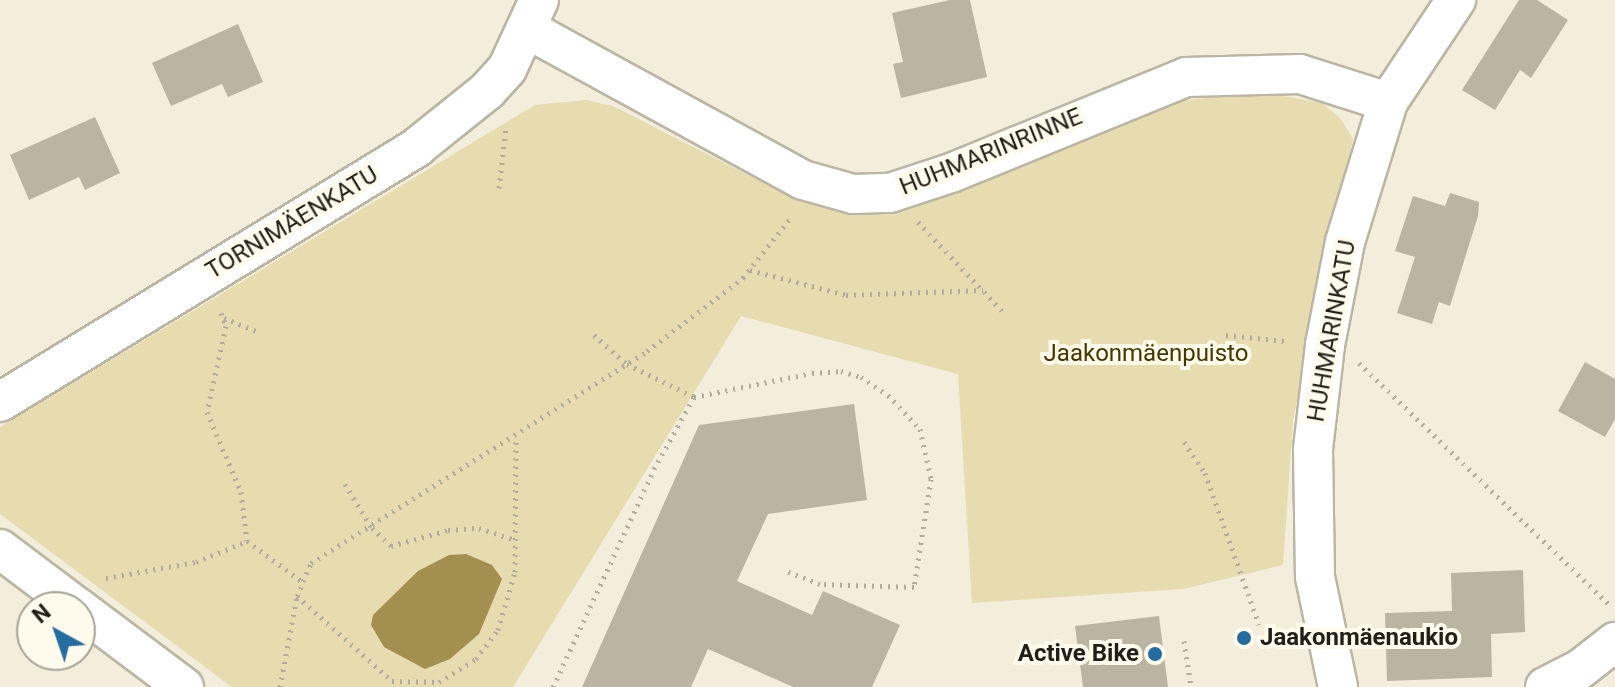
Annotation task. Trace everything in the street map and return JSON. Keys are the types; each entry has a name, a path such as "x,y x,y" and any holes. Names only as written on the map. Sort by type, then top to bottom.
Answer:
{"street":[{"name":"HUHMARINKATU","path":"1338,687 1315,577 1313,449 1325,345 1345,242 1388,102 1456,0"},
{"name":"HUHMARINRINNE","path":"534,15 803,180 853,194 890,193 1186,77 1300,74 1388,102"},
{"name":"TORNIMÄENKATU","path":"0,402 417,147 487,91 534,15"},
{"path":"0,549 70,591"},
{"path":"96,610 184,687"},
{"path":"1545,687 1615,642"}],"path":[{"path":"487,91 506,120 499,188"},
{"path":"280,687 297,596 311,563 372,528 627,364 750,270 789,225 803,180"},
{"path":"890,193 1003,312"},
{"path":"750,270 846,295 983,290"},
{"path":"201,279 226,326 207,412 241,492 247,541 301,581"},
{"path":"223,318 258,332"},
{"path":"594,335 627,364 694,397 841,371 888,395 920,429 931,479 914,587 820,584 784,570"},
{"path":"1226,335 1325,345 1365,367 1615,609"},
{"path":"553,687 654,469 694,397"},
{"path":"297,596 392,681 439,682 476,659 498,630 515,572 516,436"},
{"path":"1184,442 1205,473 1259,625"},
{"path":"345,484 372,528 391,546 448,530 479,528 516,540"},
{"path":"96,595 196,562 247,541"},
{"path":"1184,641 1191,687"}],"green space":[{"name":"Jaakonmäenpuisto","path":"1267,93 1322,103 1341,119 1353,139 1293,420 1283,565 1183,589 972,603 958,374 741,316 513,687 232,687 0,514 0,427 535,105 586,100 613,106 787,195 867,210 924,203 1185,100"}],"shaded area":[{"path":"466,554 492,565 502,579 479,634 450,659 425,669 384,647 371,625 373,615 418,571 449,555"}],"building":[{"path":"950,0 970,0 987,77 901,98 893,64 903,62 892,13"},
{"path":"1519,0 1537,0 1568,20 1531,78 1520,70 1495,110 1462,90"},
{"path":"238,24 263,82 228,97 222,84 171,106 152,63"},
{"path":"95,117 120,173 85,190 79,177 29,200 10,155"},
{"path":"1450,193 1479,202 1478,216 1450,306 1439,302 1432,324 1397,313 1415,257 1395,251 1413,196 1445,206"},
{"path":"1585,362 1615,379 1615,419 1605,437 1558,411"},
{"path":"854,404 867,500 768,514 737,581 812,615 823,591 900,625 872,687 793,687 708,649 691,687 582,687 699,425"},
{"path":"1523,570 1525,632 1491,634 1492,677 1387,681 1385,613 1452,611 1451,573"},
{"path":"1159,616 1168,687 1083,687 1075,626"}],"place":[{"name":"Jaakonmäenaukio","path":"1244,638"},
{"name":"Active Bike","path":"1155,654"}]}
